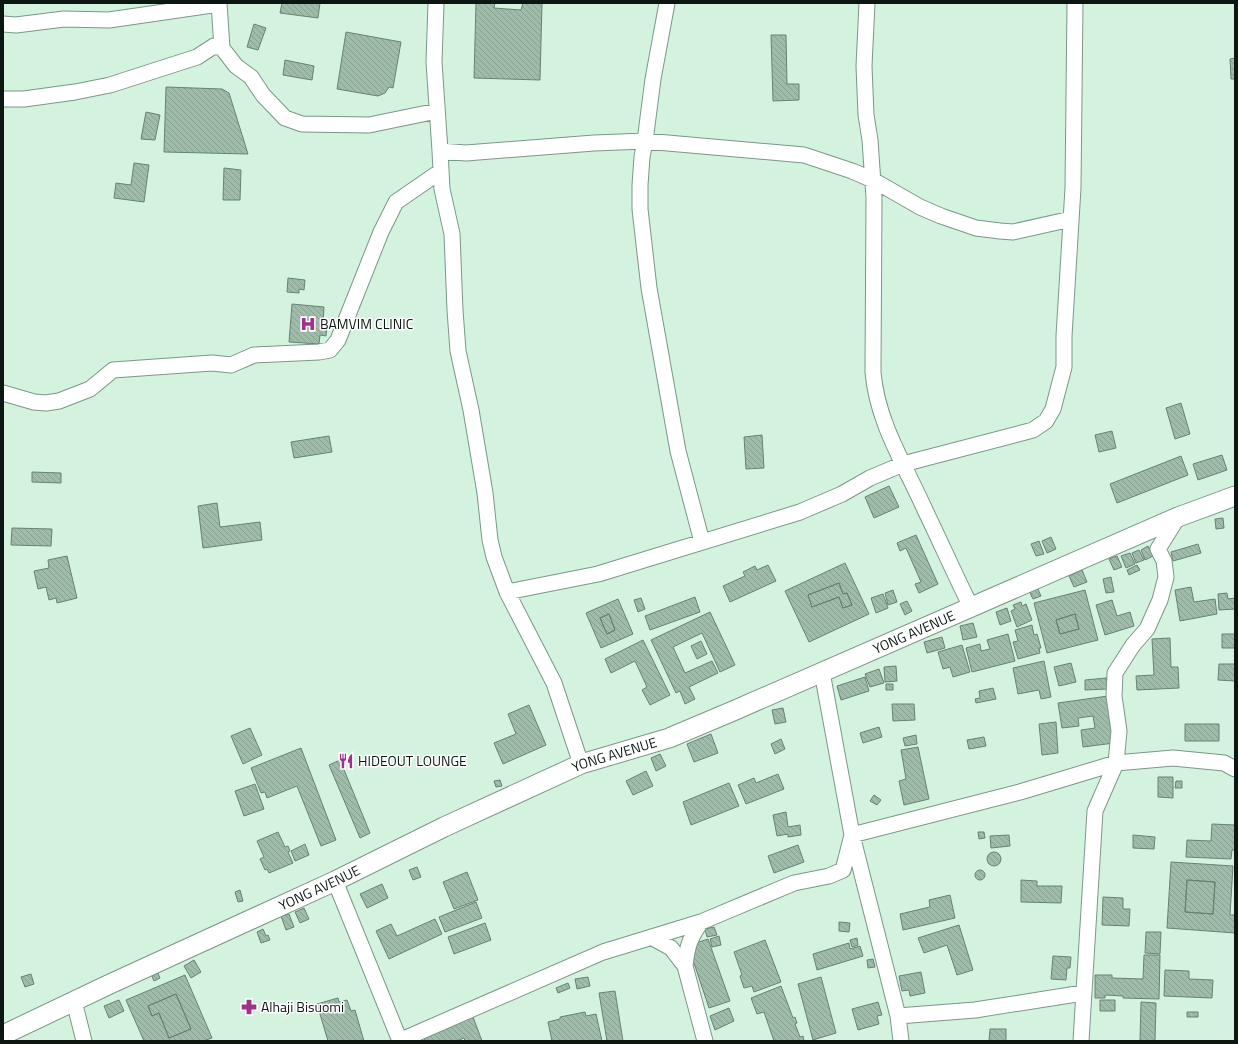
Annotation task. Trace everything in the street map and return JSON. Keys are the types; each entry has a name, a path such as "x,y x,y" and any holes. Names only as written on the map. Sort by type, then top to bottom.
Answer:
{"street":[{"path":"436,3 434,62 437,110 442,189 452,234 454,310 458,351 471,410 485,493 486,519 490,540 494,557 507,592 554,683 581,764"},
{"path":"667,3 653,78 646,140 642,157 640,209 649,288 678,451 702,542"},
{"path":"867,3 864,66 865,95 873,180 875,388 891,439 951,568 972,607"},
{"path":"507,592 598,574 800,512 842,494 870,478 903,464 1033,430 1046,421 1053,409 1064,367 1064,336 1073,188 1075,3"},
{"path":"3,24 16,25 64,19 109,20 219,4 222,48 236,66 251,77 263,95 285,118 302,124 369,125 437,110"},
{"path":"3,99 31,98 75,92 110,85 197,57 214,46 222,48"},
{"path":"440,152 466,153 646,140 804,155 852,171 873,180 920,207 976,228 1013,232 1071,219"},
{"path":"3,393 34,402 46,403 59,401 90,389 113,370 212,363 231,365 254,355 318,352 330,350 338,340 381,232 396,202 441,171"},
{"name":"YONG AVENUE","path":"4,1031 74,1001 335,881 444,827 581,764 669,738 1178,517 1235,496"},
{"path":"1081,1041 1096,811 1116,763 1119,731 1114,696 1115,673 1133,645 1147,629 1160,600 1166,577 1164,561 1158,549 1178,517"},
{"path":"822,672 852,835 898,1016 901,1041"},
{"path":"852,835 1020,792 1116,763 1173,758 1224,763 1235,769"},
{"path":"335,881 399,1041 603,952 701,922 794,883 829,876 843,870 852,835"},
{"path":"701,922 687,948 685,966 705,1041"},
{"path":"651,937 671,948 685,966"},
{"path":"898,1016 975,1010 1083,993"},
{"path":"74,1001 84,1041"}],"building":[{"path":"282,3 320,3 318,18 280,13"},
{"path":"476,3 495,3 494,8 521,10 523,3 542,3 540,80 474,78"},
{"path":"254,24 266,28 258,50 247,47"},
{"path":"346,32 401,42 393,88 389,87 385,93 378,96 337,89"},
{"path":"771,35 786,35 787,84 799,84 799,100 773,101"},
{"path":"1235,58 1235,79 1231,79 1230,59"},
{"path":"285,60 314,66 312,80 283,75"},
{"path":"166,87 222,89 229,93 248,154 164,152"},
{"path":"146,112 160,115 155,140 141,139"},
{"path":"134,163 149,165 144,202 114,198 116,183 131,185"},
{"path":"224,168 241,170 240,200 223,200"},
{"path":"288,278 305,280 304,290 299,289 299,293 287,292"},
{"name":"BAMVIM CLINIC","path":"292,304 324,307 323,324 327,325 326,336 320,335 319,344 289,342"},
{"path":"1181,403 1190,434 1175,439 1166,408"},
{"path":"1112,431 1116,448 1099,452 1095,435"},
{"path":"762,435 764,468 746,469 744,437"},
{"path":"329,436 332,452 294,458 291,442"},
{"path":"1222,455 1227,470 1198,480 1193,464"},
{"path":"1181,456 1188,475 1117,503 1110,484"},
{"path":"32,472 61,473 61,483 32,482"},
{"path":"889,486 899,507 874,518 865,497"},
{"path":"217,503 220,527 260,522 262,540 203,548 198,506"},
{"path":"1223,518 1224,528 1216,529 1215,519"},
{"path":"12,528 52,529 51,546 11,545"},
{"path":"916,535 938,584 919,593 915,584 921,582 906,548 900,551 897,543"},
{"path":"1051,537 1056,549 1047,553 1042,541"},
{"path":"1039,541 1044,554 1036,556 1031,544"},
{"path":"1198,544 1201,553 1173,561 1171,552"},
{"path":"1148,546 1153,556 1145,560 1141,550"},
{"path":"1139,550 1144,560 1136,563 1132,553"},
{"path":"1130,553 1135,564 1126,568 1121,556"},
{"path":"67,556 77,598 57,603 56,598 49,600 46,587 38,589 34,571 49,568 48,560"},
{"path":"1117,556 1122,567 1114,570 1109,559"},
{"path":"845,563 869,614 809,642 785,591","holes":["839,583 843,594 847,593 852,605 843,608 839,597 812,607 808,595"]},
{"path":"768,565 776,581 730,602 723,586 745,576 743,572 755,566 757,570"},
{"path":"1137,565 1140,570 1129,575 1127,570"},
{"path":"1082,570 1087,582 1074,587 1069,576"},
{"path":"1111,577 1114,592 1106,593 1103,579"},
{"path":"839,583 843,594 847,593 852,605 843,608 839,597 812,607 808,595"},
{"path":"1037,587 1041,596 1033,599 1029,591"},
{"path":"1191,587 1194,602 1215,599 1217,614 1180,621 1175,590"},
{"path":"893,590 897,602 888,605 885,593"},
{"path":"1085,590 1098,640 1047,653 1034,603","holes":["1075,614 1079,629 1060,634 1056,620"]},
{"path":"1227,593 1228,599 1235,598 1235,609 1219,610 1218,594"},
{"path":"883,594 888,608 876,613 871,598"},
{"path":"695,597 700,612 650,630 645,616"},
{"path":"641,598 645,609 638,612 634,600"},
{"path":"618,599 633,634 601,648 586,613","holes":["609,614 615,630 607,634 600,618"]},
{"path":"1112,600 1117,616 1130,612 1134,626 1105,635 1096,605"},
{"path":"907,601 912,611 905,615 900,604"},
{"path":"1021,602 1022,606 1026,604 1032,620 1017,627 1011,611 1015,609 1013,605"},
{"path":"1007,608 1011,621 1000,625 996,612"},
{"path":"710,612 735,665 720,672 702,633 673,647 685,673 712,661 718,673 689,687 695,699 685,704 680,691 676,693 651,640"},
{"path":"609,614 615,630 607,634 600,618"},
{"path":"1075,614 1079,629 1060,634 1056,620"},
{"path":"973,623 977,637 963,640 960,626"},
{"path":"1032,625 1034,635 1037,634 1041,648 1039,648 1040,653 1018,659 1013,642 1018,641 1015,630"},
{"path":"1008,634 1015,661 972,672 966,648 980,644 981,651 990,649 987,640"},
{"path":"1222,634 1235,634 1235,648 1222,648"},
{"path":"942,637 945,648 927,653 924,642"},
{"path":"1170,638 1171,667 1178,667 1179,688 1137,690 1136,676 1154,675 1152,639"},
{"path":"643,640 670,695 650,705 642,690 647,687 635,661 611,673 605,659"},
{"path":"701,641 707,654 697,659 691,646"},
{"path":"962,645 970,672 953,677 950,667 943,669 938,652"},
{"path":"1044,661 1051,697 1041,699 1039,690 1018,694 1013,668"},
{"path":"1071,663 1076,682 1059,686 1054,667"},
{"path":"1219,664 1235,664 1235,681 1218,680"},
{"path":"896,666 897,681 885,682 884,667"},
{"path":"879,669 884,683 870,687 865,674"},
{"path":"865,677 869,691 841,700 837,686"},
{"path":"1106,678 1107,689 1085,690 1085,680"},
{"path":"886,684 893,684 893,690 886,690"},
{"path":"993,688 996,699 976,703 975,699 980,698 979,691"},
{"path":"1108,696 1114,743 1083,747 1081,730 1095,728 1093,716 1078,718 1079,726 1062,728 1058,703"},
{"path":"892,704 914,704 915,720 893,721"},
{"path":"529,705 546,745 503,764 494,743 516,734 508,714"},
{"path":"783,708 786,722 775,724 772,710"},
{"path":"1056,722 1058,753 1042,755 1039,724"},
{"path":"1185,724 1219,724 1219,741 1185,741"},
{"path":"879,727 882,737 863,743 860,733"},
{"path":"250,728 262,755 243,764 231,736"},
{"path":"711,734 718,753 694,762 687,744"},
{"path":"916,735 917,744 905,746 903,738"},
{"path":"984,737 986,746 969,749 967,740"},
{"path":"781,739 785,749 775,754 771,744"},
{"path":"918,747 929,799 904,805 899,781 906,779 901,750"},
{"path":"301,748 336,840 321,846 297,786 267,798 265,792 261,793 251,768"},
{"path":"660,754 666,766 656,771 651,758"},
{"path":"340,760 370,833 360,838 329,765"},
{"path":"646,771 653,786 633,795 626,781"},
{"path":"778,774 784,789 746,804 738,785 754,778 756,783"},
{"path":"1158,777 1173,777 1173,798 1158,797"},
{"path":"500,780 502,786 496,787 494,781"},
{"path":"1176,781 1182,781 1182,788 1175,788"},
{"path":"729,783 739,806 691,825 683,802"},
{"path":"255,784 264,809 244,816 235,791"},
{"path":"874,795 881,800 877,805 870,801"},
{"path":"786,812 788,827 800,825 801,835 788,837 788,834 777,836 773,815"},
{"path":"1212,824 1235,825 1235,850 1232,850 1231,859 1186,857 1187,840 1211,841"},
{"path":"278,832 285,847 288,846 290,851 288,852 293,863 269,873 267,869 265,870 260,859 264,857 257,841"},
{"path":"978,832 984,832 985,838 979,839"},
{"path":"1009,835 1010,846 991,848 990,836"},
{"path":"1133,835 1155,837 1154,849 1133,848"},
{"path":"305,844 309,855 295,861 291,851"},
{"path":"798,845 804,862 774,873 768,856"},
{"path":"994,852 999,854 1001,859 999,864 994,866 989,864 987,859 989,854"},
{"path":"1171,862 1233,866 1230,915 1235,915 1235,933 1167,928","holes":["1187,880 1215,882 1213,914 1185,912"]},
{"path":"417,867 421,877 413,880 409,870"},
{"path":"978,870 982,870 985,875 982,880 978,880 975,877 975,873"},
{"path":"467,872 478,900 454,909 443,882"},
{"path":"1021,880 1037,881 1037,886 1062,886 1061,903 1021,902"},
{"path":"1187,880 1215,882 1213,914 1185,912"},
{"path":"382,884 388,898 367,908 360,894"},
{"path":"240,890 243,901 238,902 235,892"},
{"path":"950,895 955,918 903,930 900,914 930,907 929,900"},
{"path":"1103,897 1123,898 1123,909 1130,909 1129,926 1102,925"},
{"path":"476,902 482,918 445,932 439,917"},
{"path":"304,908 309,919 300,923 295,912"},
{"path":"289,914 294,927 286,930 281,916"},
{"path":"435,919 442,934 389,959 376,931 391,924 397,936"},
{"path":"839,922 850,923 849,932 839,931"},
{"path":"485,923 491,940 454,954 448,937"},
{"path":"959,925 973,970 957,975 947,945 924,953 918,938"},
{"path":"714,927 717,935 707,937 705,929"},
{"path":"263,929 266,936 268,935 270,940 261,943 257,932"},
{"path":"1146,932 1161,932 1160,954 1145,953"},
{"path":"719,936 721,945 712,947 710,939"},
{"path":"857,938 858,945 852,947 850,940"},
{"path":"708,939 730,1001 709,1008 692,957 693,944"},
{"path":"765,940 781,982 754,992 752,986 744,988 740,976 742,975 734,952"},
{"path":"849,943 850,949 860,946 863,956 817,970 813,954"},
{"path":"1144,955 1160,955 1159,999 1123,998 1123,996 1105,995 1105,998 1095,998 1095,975 1112,975 1112,978 1143,979"},
{"path":"1053,956 1071,957 1070,968 1067,968 1066,980 1051,979"},
{"path":"873,959 875,967 868,968 867,960"},
{"path":"194,960 201,972 191,978 184,966"},
{"path":"1165,970 1189,971 1189,979 1213,980 1212,998 1164,996"},
{"path":"157,971 160,978 154,981 151,974"},
{"path":"921,972 925,993 910,996 909,990 902,991 899,976"},
{"path":"31,974 34,984 25,987 21,977"},
{"path":"185,975 212,1038 203,1041 144,1041 126,1000","holes":["176,994 191,1029 169,1038 159,1013 152,1016 148,1006"]},
{"path":"588,977 590,986 577,989 575,979"},
{"path":"821,977 836,1033 813,1040 798,984"},
{"path":"568,983 570,988 558,993 556,988"},
{"path":"781,986 793,1018 795,1017 797,1023 795,1024 800,1037 803,1036 804,1041 774,1041 764,1012 757,1014 751,998"},
{"path":"615,991 623,1041 607,1041 599,993"},
{"path":"176,994 191,1029 169,1038 159,1013 152,1016 148,1006"},
{"path":"338,998 339,1002 347,1000 351,1011 355,1010 364,1041 328,1041 317,1004"},
{"path":"119,1000 124,1011 109,1018 104,1006"},
{"path":"1100,1000 1115,1000 1115,1011 1100,1011"},
{"path":"878,1002 882,1015 877,1016 879,1024 858,1030 852,1009"},
{"path":"1141,1002 1156,1003 1155,1041 1140,1041"},
{"path":"729,1008 734,1021 715,1030 710,1016"},
{"path":"585,1012 586,1016 596,1014 602,1041 552,1041 548,1022 560,1019 560,1017"},
{"path":"1187,1012 1198,1012 1198,1017 1187,1017"},
{"path":"473,1017 482,1041 465,1041 464,1038 457,1041 425,1041 423,1034"},
{"path":"990,1029 1006,1029 1006,1041 989,1041"}],"place":[{"name":"BAMVIM CLINIC","path":"308,324"},
{"name":"HIDEOUT LOUNGE","path":"346,761"},
{"name":"Alhaji Bisuomi","path":"249,1007"}]}
